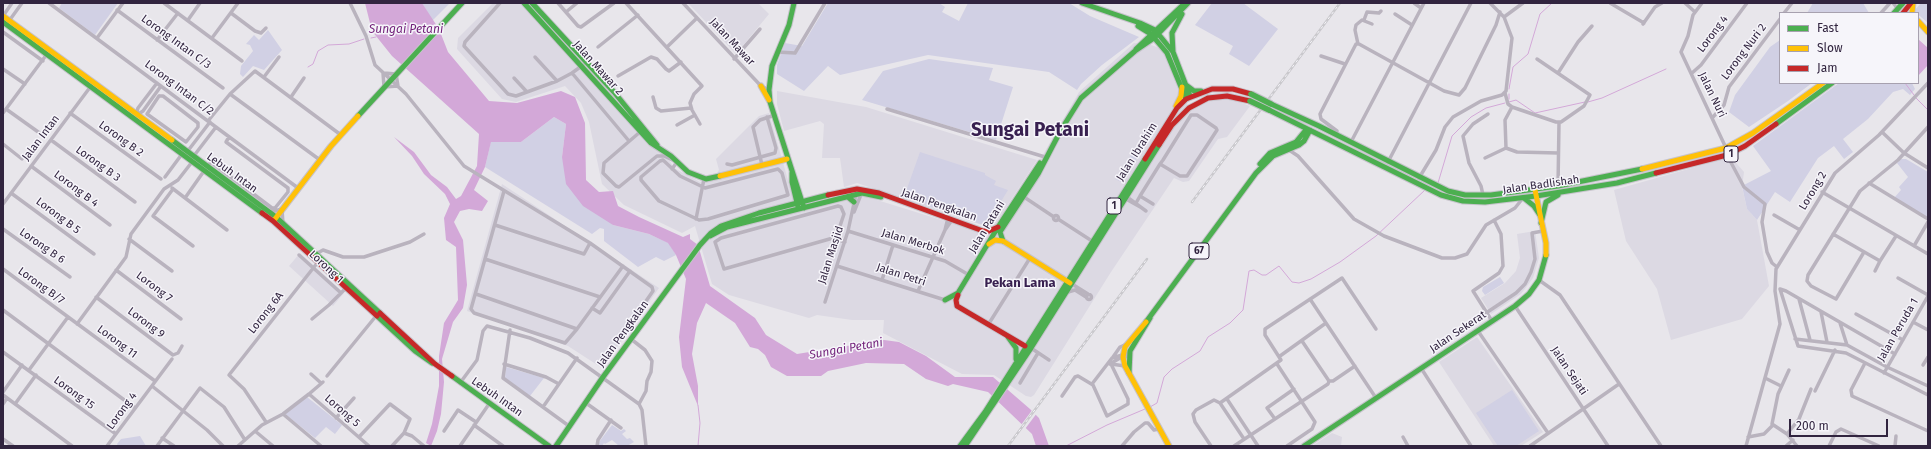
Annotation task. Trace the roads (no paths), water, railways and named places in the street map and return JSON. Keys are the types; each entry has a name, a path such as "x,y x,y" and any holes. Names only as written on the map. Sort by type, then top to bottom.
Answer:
{"main road":[{"path":"274,219 341,135 462,3"},
{"name":"Jalan Mawar 2","path":"524,3 638,119 658,146 688,172 704,179"},
{"name":"Jalan Mawar 2","path":"532,3 584,63 640,132 651,143 658,146"},
{"path":"794,3 789,25 774,60 770,76 769,90 787,159 796,180 800,206"},
{"path":"1082,3 1129,21 1155,34 1171,60 1189,98"},
{"path":"1902,10 1912,3"},
{"path":"1155,34 1186,5"},
{"path":"1171,116 1181,96 1184,86 1173,52 1172,33 1186,5"},
{"name":"Lebuh Intan","path":"3,16 252,205 283,224 436,365"},
{"path":"1129,21 1140,23 1155,34 1173,52"},
{"name":"Lebuh Intan","path":"3,22 92,85"},
{"path":"1919,22 1928,32"},
{"path":"1140,26 1143,34 1140,43"},
{"path":"1919,26 1928,32"},
{"name":"Jalan Patani","path":"1135,50 1140,43 1155,34"},
{"name":"Jalan Patani","path":"958,293 988,244 1045,158 1081,98 1155,34"},
{"path":"772,101 774,60"},
{"path":"769,90 773,82"},
{"name":"Jalan Badlishah","path":"1271,107 1292,121 1431,190 1451,198 1477,202 1523,198 1616,183 1727,155 1745,146 1827,84"},
{"name":"Jalan Badlishah","path":"1250,98 1336,134 1437,186 1457,194 1483,195 1535,190 1615,176 1726,148 1753,133 1827,84"},
{"path":"761,86 772,101"},
{"path":"1184,86 1194,91 1204,91"},
{"name":"Jalan Ibrahim","path":"1008,379 1014,363 1043,328 1065,294 1069,283 1092,241 1171,116 1189,98 1204,91 1226,88 1239,90 1250,98"},
{"path":"1172,125 1189,98 1217,94 1227,96"},
{"name":"Jalan Ibrahim","path":"1008,379 1172,125 1182,114 1194,105 1212,97 1227,96 1250,98"},
{"path":"1271,107 1305,123 1308,128"},
{"path":"1292,121 1299,129 1301,142"},
{"path":"1308,128 1317,129 1337,138 1344,138"},
{"path":"1301,142 1308,128"},
{"path":"1301,142 1311,136 1321,135"},
{"name":"67","path":"1256,173 1273,156 1289,150 1301,142"},
{"name":"67","path":"1169,446 1143,402 1125,366 1127,344 1151,315 1270,153 1301,142"},
{"path":"704,179 787,159"},
{"name":"Lebuh Intan","path":"206,169 250,194 318,262 420,355 549,446"},
{"name":"Jalan Sekerat","path":"1304,446 1478,331 1530,294 1539,280 1546,258 1543,231 1535,190"},
{"name":"Jalan Pengkalan","path":"800,206 844,191 860,192 889,198 983,231 999,229"},
{"path":"1541,223 1546,202 1554,196 1572,191"},
{"name":"Jalan Pengkalan","path":"556,446 603,377 700,245 709,236 721,226 800,206 848,197 860,192"},
{"path":"250,194 248,200 252,205"},
{"path":"848,197 854,202"},
{"path":"1523,198 1532,203 1540,215"},
{"path":"999,229 1003,241"},
{"name":"Jalan Pengkalan","path":"983,231 988,237 988,244"},
{"path":"988,244 995,240 1003,241 1069,283"},
{"path":"945,300 958,293"},
{"path":"957,306 956,300 958,293"},
{"name":"Jalan Petri","path":"945,300 1028,347"},
{"name":"67","path":"1129,373 1126,355 1151,315"},
{"path":"1008,337 1017,351 1014,363"},
{"name":"1","path":"966,446 1008,379"},
{"name":"1","path":"960,446 987,413"}],"street":[{"path":"3,16 12,3"},
{"path":"9,21 22,3"},
{"name":"Lorong Intan C/2","path":"49,3 298,188"},
{"path":"55,8 58,3"},
{"path":"97,38 123,3"},
{"path":"165,3 242,61"},
{"path":"188,20 200,3"},
{"path":"212,38 238,3"},
{"path":"350,3 366,36 373,61 383,73 398,86 458,159 472,172 590,243 653,289 630,324"},
{"path":"500,3 465,42 464,46 508,94 516,96 557,81 572,73 584,63"},
{"path":"558,3 578,26 581,27 614,3"},
{"path":"566,12 577,3"},
{"path":"626,3 702,86 691,100 691,108 700,124"},
{"name":"Jalan Mawar","path":"683,3 734,59 761,86 769,90"},
{"path":"777,52 795,53 825,3"},
{"path":"1414,3 1421,8"},
{"path":"1351,142 1424,3"},
{"path":"1388,162 1471,3"},
{"path":"1490,3 1504,17 1512,34 1513,44 1505,93 1508,104 1512,107 1558,123"},
{"path":"1504,17 1523,3"},
{"path":"1610,3 1643,23 1655,7 1662,3"},
{"path":"1685,3 1695,12 1702,3"},
{"name":"Lorong 4","path":"1692,73 1701,65 1747,3"},
{"path":"1785,12 1792,3"},
{"path":"1882,12 1890,3"},
{"path":"1893,3 1902,10"},
{"name":"Lorong Intan C/3","path":"117,10 223,88"},
{"path":"1336,134 1337,131 1321,119 1320,114 1345,64 1358,44 1355,26 1360,21 1364,20 1367,12 1379,13 1381,11"},
{"path":"1358,44 1429,82 1453,94 1459,95 1463,91 1495,27 1500,12"},
{"name":"Jalan Nuri","path":"1695,12 1688,36 1681,52 1714,117 1726,148"},
{"path":"157,40 178,13"},
{"path":"231,13 256,32 262,33 266,28"},
{"path":"1395,14 1412,25"},
{"path":"598,47 638,15"},
{"path":"667,46 697,18"},
{"path":"1364,20 1372,24"},
{"name":"Lorong Nuri 2","path":"1714,117 1724,105 1729,88 1779,20"},
{"path":"1558,73 1578,42 1592,26"},
{"path":"734,59 760,29"},
{"path":"3,32 43,61"},
{"path":"3,113 47,54"},
{"path":"1321,56 1345,64"},
{"path":"264,77 279,57"},
{"path":"535,57 557,81"},
{"path":"618,76 651,57 657,59 666,70 669,71 681,62"},
{"path":"1537,59 1589,97 1585,104 1558,123"},
{"path":"3,69 25,84"},
{"path":"165,177 198,138 230,94 253,72 264,77 341,135"},
{"path":"383,73 398,72 398,86"},
{"path":"383,73 384,87 398,86"},
{"path":"572,73 629,141"},
{"path":"291,97 304,78"},
{"path":"514,78 527,92"},
{"path":"135,117 138,108 157,83"},
{"name":"Lorong 2","path":"1777,267 1834,172 1882,132 1928,83"},
{"name":"Jalan Intan","path":"3,204 92,85"},
{"path":"135,117 143,111 161,86"},
{"path":"1420,178 1436,150 1445,127 1453,117 1484,99 1505,93"},
{"path":"230,94 320,160"},
{"path":"161,96 198,123 198,127 185,142 148,115 147,112 153,104 161,96"},
{"path":"653,97 656,108 660,112 691,108"},
{"path":"1506,148 1505,120 1512,107"},
{"path":"138,108 143,111"},
{"path":"6,109 41,134"},
{"path":"888,109 1045,158"},
{"name":"Lorong B 2","path":"70,113 160,179"},
{"path":"762,165 753,127 756,123 775,114"},
{"path":"1483,195 1481,186 1469,163 1463,136 1473,124 1488,114"},
{"path":"677,124 695,115"},
{"path":"1136,203 1140,196 1160,164 1191,115 1197,115 1214,126 1217,130 1187,176 1183,177 1160,164"},
{"path":"727,164 732,166 776,152 767,117"},
{"path":"1558,123 1558,186"},
{"path":"77,324 128,253 131,234 162,192 169,185 178,180 216,127"},
{"path":"1864,252 1838,298 1835,299 1811,286 1807,281 1807,278 1860,191 1904,153 1928,127"},
{"path":"640,132 604,163 603,172 617,187 622,186 657,156 664,156 677,162 672,169"},
{"path":"1882,132 1904,153 1928,168"},
{"path":"193,134 198,138"},
{"path":"229,137 226,142 288,188 288,192 274,208 250,194"},
{"name":"Lorong B 3","path":"50,140 135,202"},
{"path":"1298,156 1301,142"},
{"path":"3,144 22,159"},
{"path":"657,156 658,146"},
{"path":"1485,158 1506,148 1517,152 1558,153"},
{"path":"1289,150 1298,156 1351,216 1384,236 1442,258 1455,258 1463,256 1470,250 1485,227 1515,208 1523,198"},
{"path":"1727,155 1744,187 1765,203 1762,222 1767,252 1772,263 1777,267 1775,276 1775,293 1780,324 1746,446"},
{"path":"632,177 640,179 659,201 696,219 708,219 758,206 788,196 784,177 781,171 776,169 702,188 684,179 661,160 640,179"},
{"name":"Lorong B 4","path":"31,166 110,225"},
{"path":"266,172 270,167"},
{"path":"185,198 206,169"},
{"path":"745,170 747,177"},
{"path":"696,219 704,179"},
{"path":"1869,183 1928,220 1914,246"},
{"path":"169,185 227,230"},
{"path":"173,189 155,213 155,218 193,246"},
{"path":"504,190 472,311 565,343 623,266"},
{"name":"Lorong B 5","path":"11,192 94,254"},
{"name":"Jalan Masjid","path":"825,302 845,242 853,213 854,202 860,192"},
{"name":"Jalan Masjid","path":"853,213 858,207 860,192"},
{"path":"1822,192 1928,254"},
{"path":"1021,195 1054,217 1054,220 1058,219 1092,241"},
{"path":"1140,196 1154,204"},
{"path":"1126,198 1136,203 1144,210 1126,198"},
{"path":"758,206 763,226"},
{"path":"836,238 844,214 841,207 838,206 716,240 715,244 722,268 725,269 836,238 845,242"},
{"path":"269,212 282,209 283,224"},
{"path":"1774,214 1800,230"},
{"path":"918,291 950,219"},
{"path":"1492,321 1473,292 1499,273 1503,266 1501,234 1494,220"},
{"path":"495,225 584,254 590,243"},
{"name":"Lorong B 6","path":"3,229 70,277"},
{"name":"Jalan Merbok","path":"848,231 953,265 969,275"},
{"path":"1486,313 1516,293 1525,284 1535,259 1532,233 1543,231"},
{"path":"316,254 323,250 343,257 364,257 410,242 424,234"},
{"path":"1833,234 1880,261"},
{"path":"1875,271 1896,236"},
{"path":"129,239 172,271"},
{"path":"882,280 893,245"},
{"name":"Lorong 1","path":"299,255 341,293"},
{"path":"988,325 1030,258"},
{"path":"485,259 600,298"},
{"name":"Lorong 6A","path":"266,422 244,389 229,375 318,262"},
{"name":"Jalan Petri","path":"837,266 945,300"},
{"name":"Lorong B/7","path":"3,269 68,317"},
{"name":"Lorong 7","path":"116,270 181,319"},
{"path":"592,308 600,313 630,271"},
{"path":"1220,403 1278,364 1281,360 1280,356 1264,335 1264,330 1342,278 1376,329"},
{"path":"1898,278 1928,297"},
{"path":"1539,280 1560,295 1661,446"},
{"path":"1065,294 1072,289 1087,296 1069,283"},
{"path":"312,319 346,288"},
{"path":"1895,354 1780,289 1796,344 1800,347 1835,350 1846,353 1928,395"},
{"path":"476,294 577,329"},
{"name":"Lorong 9","path":"96,297 173,355 178,353 182,346"},
{"name":"Jalan Peruda 1","path":"1884,373 1928,297"},
{"path":"1310,299 1376,398"},
{"path":"1799,299 1810,340"},
{"name":"Jalan Sejati","path":"1514,306 1607,446"},
{"path":"3,310 135,408"},
{"path":"1821,312 1827,342"},
{"path":"1856,314 1903,340"},
{"path":"327,376 376,316"},
{"path":"29,370 68,317"},
{"name":"Lorong 11","path":"68,317 155,381"},
{"path":"634,317 642,324"},
{"path":"1913,322 1928,330"},
{"path":"1280,356 1326,323"},
{"path":"1840,323 1847,345"},
{"path":"512,325 504,364 504,380 569,426"},
{"path":"460,383 477,360 484,328 490,326 510,331 564,350 639,404 642,410 646,446"},
{"path":"1478,331 1548,433"},
{"path":"631,339 645,350 652,361 646,391 639,404"},
{"path":"1795,339 1847,345 1887,367 1928,386"},
{"path":"1302,341 1329,381"},
{"path":"1092,384 1120,347 1127,344"},
{"path":"1028,347 1049,360"},
{"path":"1815,391 1835,350"},
{"name":"Lorong 15","path":"3,352 116,434"},
{"path":"1020,383 1038,353"},
{"path":"1112,358 1126,355"},
{"path":"1102,369 1126,355"},
{"path":"1924,365 1928,357"},
{"path":"543,407 577,358"},
{"name":"Lorong 4","path":"107,446 172,359"},
{"path":"1865,363 1851,390 1852,396 1928,431"},
{"path":"504,364 546,377 559,384"},
{"path":"1111,364 1125,366"},
{"path":"1062,396 1077,376 1092,384 1107,416 1128,404 1128,399 1111,364"},
{"path":"1278,364 1302,401 1315,425 1312,429 1287,446"},
{"path":"22,365 3,393 7,398 72,446"},
{"path":"1234,446 1302,401 1329,381 1333,381 1355,366"},
{"path":"1421,368 1471,446"},
{"path":"1789,370 1781,386 1772,420 1773,425 1787,434 1797,446"},
{"path":"309,394 322,382 311,374"},
{"path":"15,404 36,376"},
{"path":"1765,378 1781,386"},
{"path":"1530,446 1619,384"},
{"path":"152,386 207,430 223,446"},
{"path":"157,446 182,410 200,388 224,408 245,440"},
{"path":"1275,419 1267,408 1294,389"},
{"path":"1787,434 1799,419 1811,389"},
{"name":"Lorong 5","path":"238,446 255,430 266,422 283,414 309,394 369,446"},
{"path":"3,404 7,398"},
{"path":"336,418 354,398"},
{"path":"1227,399 1258,446"},
{"path":"1211,446 1195,422 1193,414 1212,401 1216,400 1220,403 1244,439"},
{"path":"586,402 621,428"},
{"path":"359,437 390,404 410,419 404,434 392,446"},
{"path":"461,446 489,404"},
{"path":"444,431 458,410 503,446"},
{"path":"283,414 321,446"},
{"path":"597,446 598,440 611,420"},
{"path":"1122,446 1134,432 1145,423 1154,430 1159,429"},
{"path":"1748,437 1764,434 1773,425"},
{"path":"1828,446 1836,432 1842,429 1878,446"},
{"path":"255,430 273,446"},
{"path":"404,434 412,436 424,446"},
{"path":"1895,446 1896,436"},
{"path":"1403,437 1408,446"},
{"path":"162,438 174,446"},
{"path":"3,439 13,446"},
{"path":"1786,446 1793,440"}],"water":[{"name":"Sungai Petani","path":"365,3 422,3 439,29 448,52 489,101 517,103 561,91 575,97 585,123 586,180 599,192 613,191 618,206 639,217 683,237 690,234 690,239 698,245 710,286 755,318 766,335 797,354 884,340 899,342 926,356 955,377 993,377 1039,418 1049,446 1036,446 1032,434 988,392 953,384 948,386 926,379 904,364 866,363 828,371 821,376 787,376 771,367 765,355 758,349 750,347 735,323 706,303 697,323 692,354 698,386 698,406 682,367 679,337 686,279 676,255 668,243 649,234 613,225 583,206 566,184 562,157 566,124 554,117 521,142 491,142 485,167 474,190 488,201 482,211 469,209 460,211 454,222 463,240 467,285 463,308 453,322 442,359 444,382 441,414 437,431 431,446 426,443 432,424 439,386 439,356 444,323 458,300 456,247 446,240 444,218 450,204 445,194 424,174 412,156 394,137 414,152 431,175 447,187 456,199 461,196 477,166 479,134 392,56 372,31"},
{"path":"1919,40 1928,48 1928,65 1919,75"}],"waterway":[{"path":"1509,89 1513,67 1528,54 1540,14 1552,3"},
{"path":"371,38 376,37"},
{"path":"308,67 313,64 318,51 328,45 349,44 364,39"},
{"path":"1588,102 1602,98 1666,69"},
{"path":"1906,84 1914,95"},
{"path":"1509,94 1509,99"},
{"path":"1916,98 1928,110"},
{"path":"1509,102 1516,100 1535,113 1585,102"},
{"path":"1438,183 1452,136 1471,117 1486,108 1505,103"},
{"path":"1150,407 1157,403 1164,377 1172,369 1200,351 1208,337 1230,323 1243,310 1249,271 1254,270 1262,275 1266,275 1279,266 1292,282 1299,283 1311,279 1340,262 1376,236 1425,190"},
{"path":"698,405 700,423 698,446"},
{"path":"1066,446 1107,425 1145,409"}],"railway":[{"path":"1192,202 1340,3"},
{"path":"1008,446 1147,259"}],"district":[{"name":"Sungai Petani","path":"1030,131"},
{"name":"Pekan Lama","path":"1020,283"}]}
